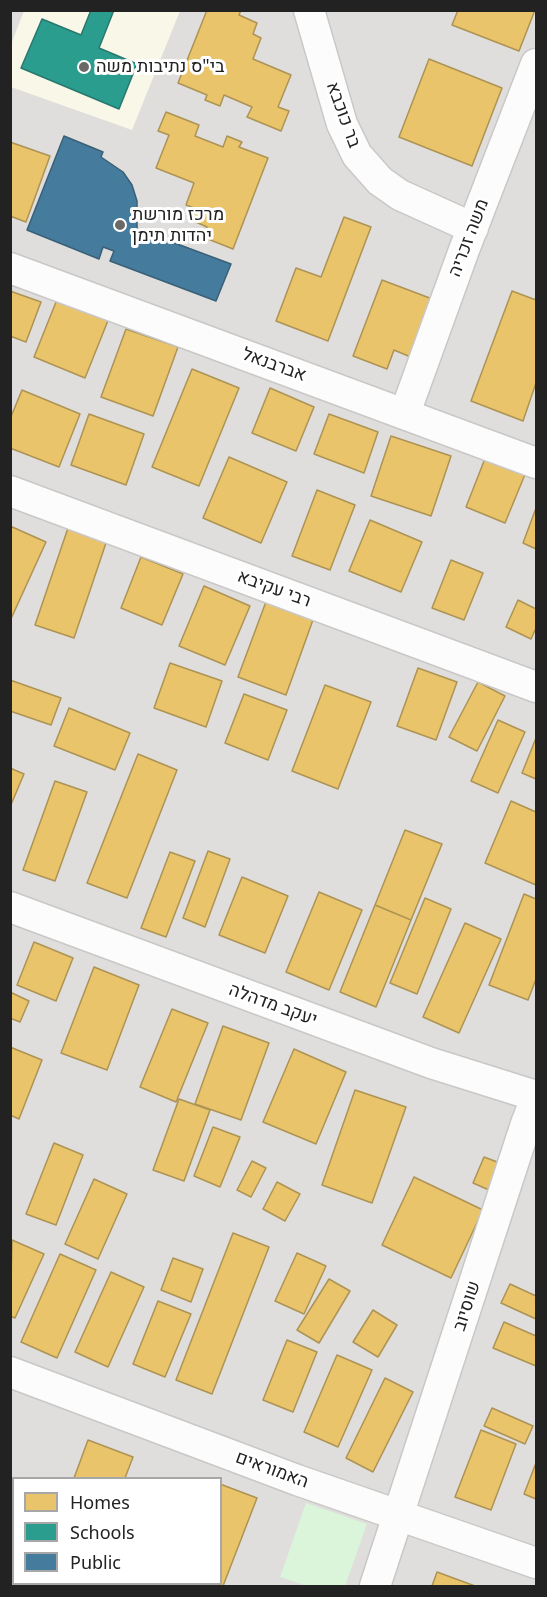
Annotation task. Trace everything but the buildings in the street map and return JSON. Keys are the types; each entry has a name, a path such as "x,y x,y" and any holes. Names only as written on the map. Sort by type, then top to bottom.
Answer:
{"street":[{"name":"בר כוכבא","path":"309,10 342,124 364,164 380,181 400,195 473,228"},
{"name":"משה זכריה","path":"405,413 473,228 537,64"},
{"name":"אברבנאל","path":"10,268 537,464"},
{"name":"רבי עקיבא","path":"10,491 537,687"},
{"name":"יעקב מדהלה","path":"10,908 431,1063 534,1111"},
{"name":"שוסיוב","path":"375,1587 534,1111"},
{"name":"האמוראים","path":"10,1372 307,1483 537,1563"}],"shaded area":[{"path":"11,11 536,11 536,1586 11,1586"},
{"name":"בי\"ס נתיבות משה","path":"24,11 180,11 132,130 11,87 10,47"}],"green space":[{"path":"306,1503 367,1524 345,1586 307,1586 280,1577"}],"place":[{"name":"בי\"ס נתיבות משה","path":"84,67"},
{"name":"מרכז מורשת יהדות תימן","path":"120,225"}]}
